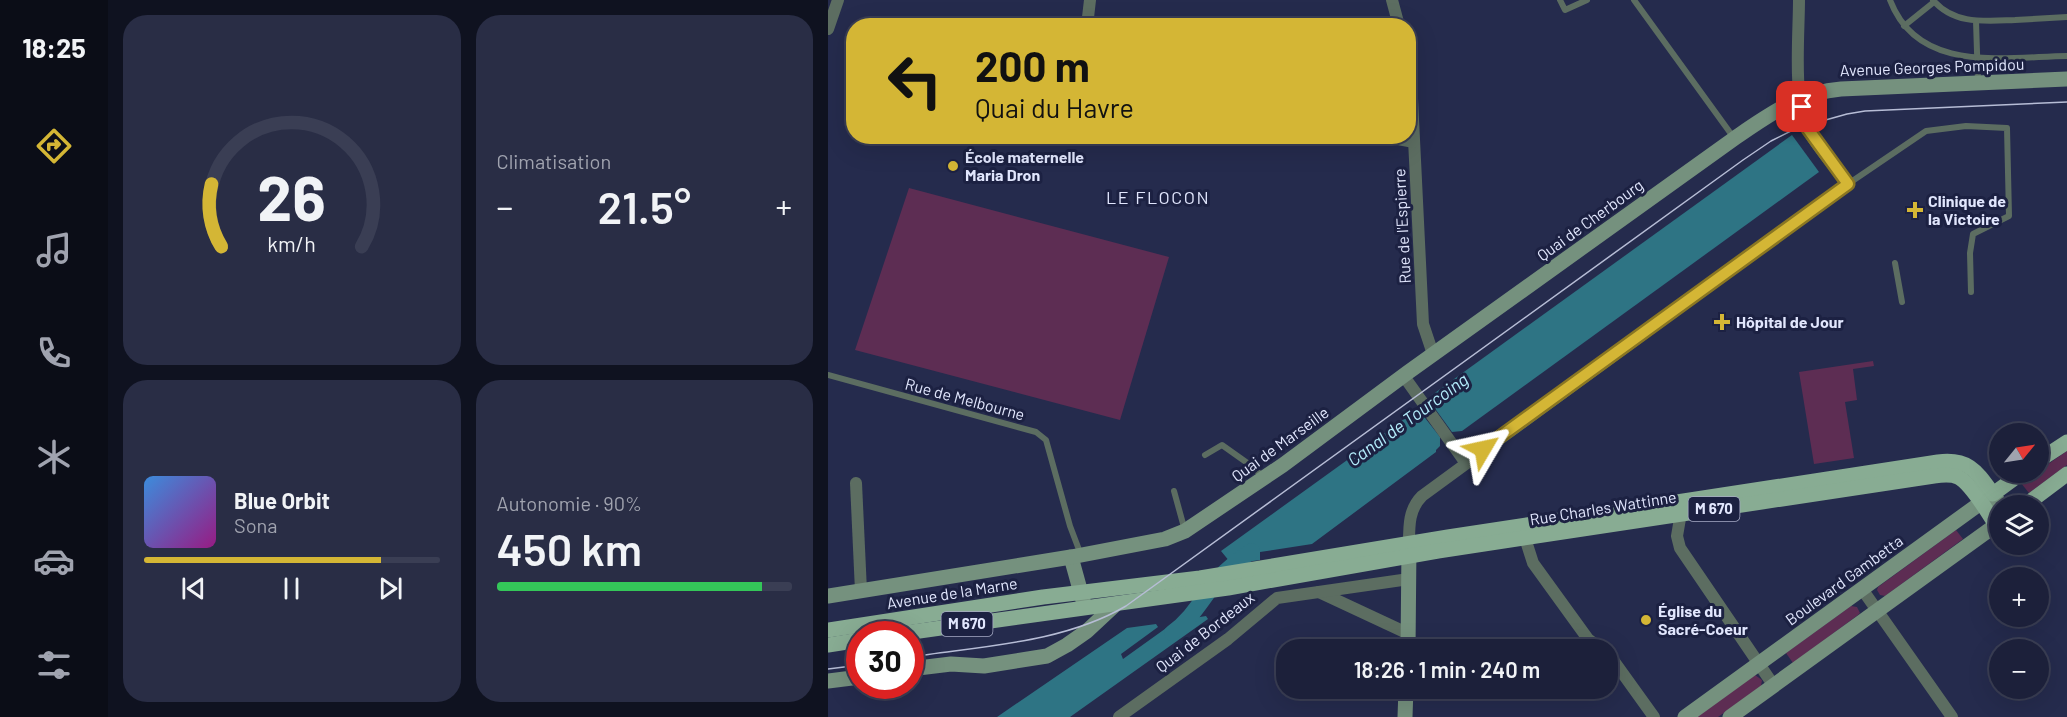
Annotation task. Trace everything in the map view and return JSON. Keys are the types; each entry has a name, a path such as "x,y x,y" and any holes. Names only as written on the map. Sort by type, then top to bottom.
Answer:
{"main road":[{"name":"Avenue Georges Pompidou","path":"1801,98 1824,90 2067,79"},
{"name":"Quai de Cherbourg","path":"1403,375 1734,138 1801,98"},
{"name":"Quai de Marseille","path":"1180,534 1264,478 1403,375"},
{"path":"2049,454 2067,442"},
{"path":"2039,495 2067,474"},
{"name":"Rue Charles Wattinne","path":"1200,578 1682,507 1943,475 1954,476 1962,480 1989,499"},
{"name":"Boulevard Gambetta","path":"1998,495 2011,483"},
{"name":"Boulevard Gambetta","path":"1685,717 1862,589 1989,503"},
{"name":"Rue Charles Wattinne","path":"1178,595 1228,588 1409,549 1525,538 1682,507"},
{"path":"1730,717 1989,530"},
{"name":"Avenue de la Marne","path":"828,596 1076,556 1180,534"},
{"path":"1408,639 1409,549"},
{"path":"1076,556 1088,622 1080,637"},
{"name":"Avenue de la Marne","path":"828,630 1081,592 1200,578"},
{"name":"Avenue de la Marne","path":"924,630 1178,595"},
{"path":"924,667 951,664 984,666 1039,658 1054,653 1080,637 1116,604"},
{"path":"828,645 846,642"},
{"path":"828,681 846,679"},
{"path":"1405,717 1406,699"}],"street":[{"path":"828,29 838,0"},
{"path":"1088,18 1090,0"},
{"path":"1392,0 1397,18"},
{"path":"1409,549 1409,522 1416,501 1465,462 1848,184 1808,129 1801,98 1799,0"},
{"name":"Rue de l'Espierre","path":"1414,144 1423,324 1433,354"},
{"path":"1403,375 1465,462"},
{"path":"856,483 861,591"},
{"path":"1682,507 1678,542 1683,554 1774,686"},
{"path":"1525,538 1533,563 1588,639"},
{"name":"Quai de Bordeaux","path":"1119,717 1228,639 1276,598 1409,579"},
{"path":"1862,589 1952,717"},
{"path":"1318,592 1403,639"},
{"path":"1618,667 1654,717"}],"lane":[{"path":"1560,0 1565,10 1587,0"},
{"path":"1634,0 1734,138"},
{"path":"1890,0 1904,26 1933,48 1953,55 1978,58 2067,56"},
{"path":"1904,26 1934,1 1947,13 1961,19 1976,21 2067,17"},
{"path":"1976,21 1978,83"},
{"path":"1848,184 1926,131 1966,126 2007,128 2009,216 1973,234 1970,253 1971,292"},
{"path":"1895,263 1902,303"},
{"name":"Rue de Melbourne","path":"828,375 1036,432 1046,440 1076,556"},
{"path":"1205,455 1222,445 1253,467 1264,478"},
{"path":"1174,491 1180,534"}],"shaded area":[{"path":"909,188 1169,257 1120,420 855,350"},
{"path":"1873,361 1874,366 1853,369 1857,400 1845,402 1854,458 1814,464 1799,372"},
{"path":"2067,451 2067,465 2049,478 2049,464"},
{"path":"2021,483 2043,483 2029,493"},
{"path":"1956,530 1963,539 1885,596 1880,595 1878,587"},
{"path":"1851,606 1857,607 1860,613 1793,663 1786,653"},
{"path":"1755,675 1762,680 1761,686 1718,717 1697,717"}],"water":[{"path":"1792,135 1819,172 1462,431 1452,432 1431,403 1432,395"},
{"path":"1418,409 1440,437 1440,446 1436,452 1312,544 1260,552 1260,560 1225,565 1230,562 1221,551"},
{"path":"1206,616 1208,619 1070,717 997,717 1127,628 1156,624 1158,627 1121,654 1123,659 1176,621"}],"waterway":[{"name":"Canal de Tourcoing","path":"1172,633 1192,614 1223,574 1252,551"}],"tram line":[{"path":"924,655 993,646 1049,635 1076,628 1126,606 1743,160 1771,141 1797,128 1865,111 2067,102"},
{"path":"828,669 846,667"}],"place":[{"name":"École maternelle Maria Dron","path":"953,166"},
{"name":"Clinique de la Victoire","path":"1915,210"},
{"name":"Hôpital de Jour","path":"1722,322"},
{"name":"Église du Sacré-Coeur","path":"1646,620"}],"district":[{"name":"LE FLOCON","path":"1158,198"}],"route":[{"path":"1483,449 1848,184 1812,136 1802,107"}]}
